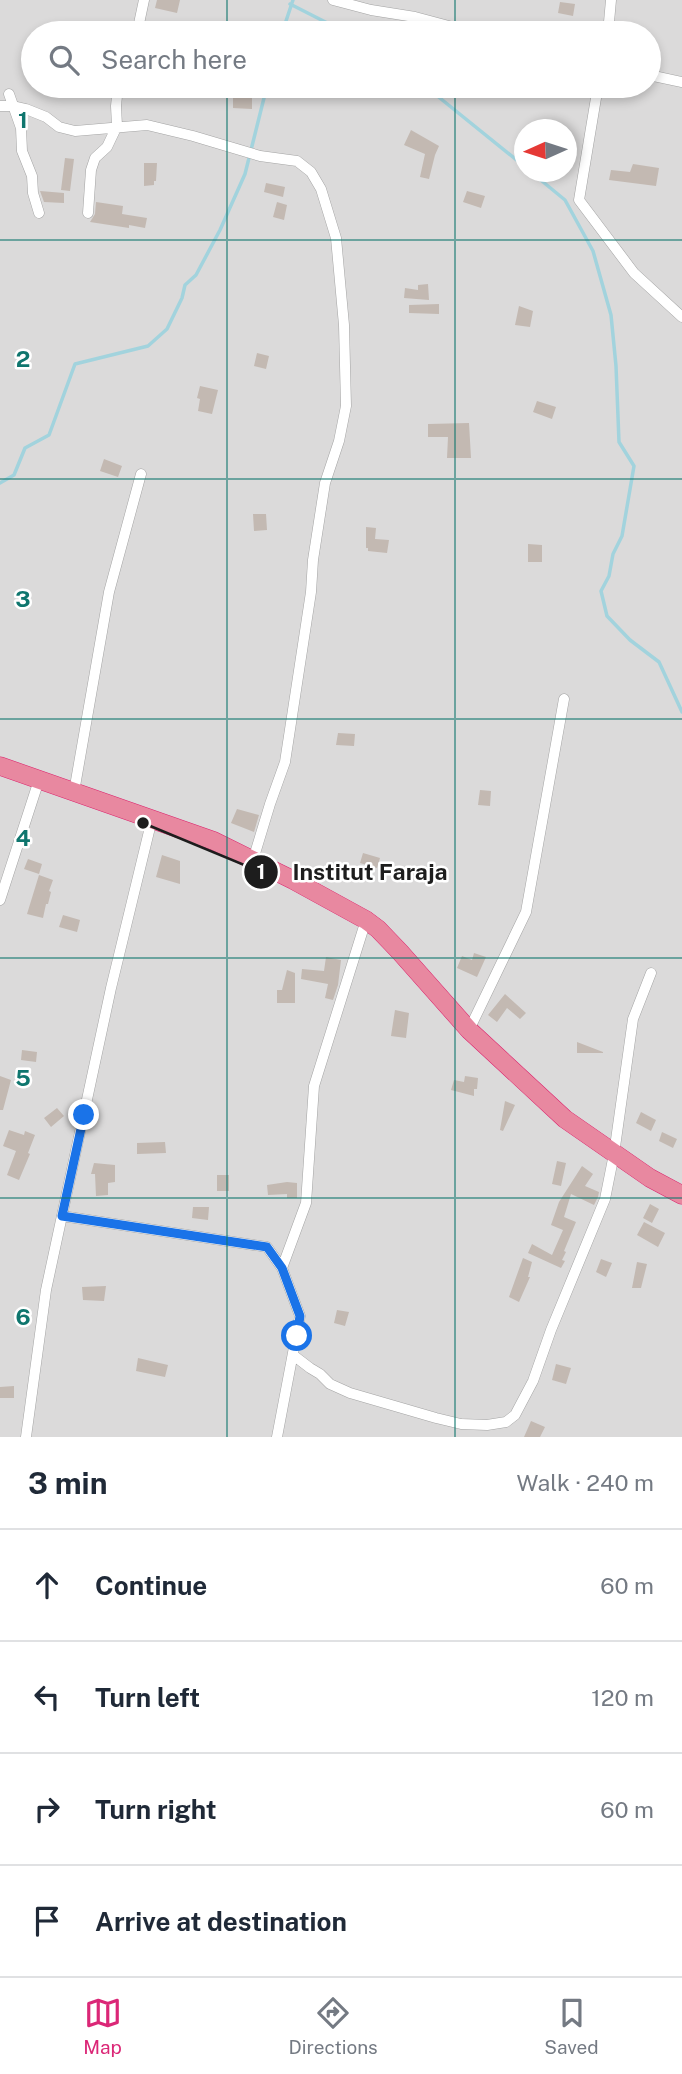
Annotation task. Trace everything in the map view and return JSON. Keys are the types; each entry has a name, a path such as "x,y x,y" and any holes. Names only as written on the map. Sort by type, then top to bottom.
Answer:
{"highway":[{"path":"0,766 214,841 366,920 378,929 469,1030 565,1119 650,1178 682,1195"}],"street":[{"path":"140,21 144,0"},
{"path":"333,0 430,21"},
{"path":"609,21 611,0"},
{"path":"661,78 682,82"},
{"path":"9,94 21,128 22,151 32,176 33,193 39,212"},
{"path":"88,213 91,170 95,158 107,147 117,127 117,98"},
{"path":"596,98 579,200 634,273 682,317"},
{"path":"0,106 13,106 46,117 59,127 75,131 148,125 260,156 297,161 311,172 321,189 336,238 344,325 346,406 339,441 325,482 285,762 253,860"},
{"path":"74,792 109,592 141,474"},
{"path":"469,1030 526,912 564,699"},
{"path":"0,900 39,780"},
{"path":"26,1437 46,1290 111,988 152,819"},
{"path":"282,1268 306,1203 314,1086 366,920"},
{"path":"293,1355 330,1384 461,1424 487,1425 506,1422 515,1415 533,1381 605,1199 633,1019 651,973"},
{"path":"62,1216 267,1247 282,1268 300,1316 277,1437"}],"shaded area":[{"path":"0,0 682,0 682,1437 0,1437"}],"building":[{"path":"157,0 180,0 177,13 155,8"},
{"path":"560,2 575,4 573,16 558,13"},
{"path":"233,98 252,98 252,109 233,108"},
{"path":"411,130 439,146 429,179 420,177 425,154 404,145"},
{"path":"65,158 74,159 70,191 61,190"},
{"path":"144,163 157,163 154,185 144,186"},
{"path":"633,164 659,168 656,186 609,180 611,170 630,172"},
{"path":"266,183 285,187 283,197 264,192"},
{"path":"40,191 64,193 64,203 44,202"},
{"path":"467,191 485,196 481,208 463,202"},
{"path":"96,202 123,206 122,214 147,218 145,228 90,222 95,214"},
{"path":"277,202 287,205 284,220 273,217"},
{"path":"428,284 429,300 404,298 405,288 418,290 418,285"},
{"path":"439,304 439,314 409,313 409,305"},
{"path":"519,306 533,311 530,327 515,325"},
{"path":"257,353 269,356 266,369 254,366"},
{"path":"200,386 218,390 212,414 198,411"},
{"path":"537,401 556,407 552,419 533,412"},
{"path":"469,423 471,458 447,458 448,437 428,437 428,424"},
{"path":"104,459 122,466 118,477 100,471"},
{"path":"253,514 266,514 267,530 254,531"},
{"path":"366,527 376,528 375,539 389,540 387,553 368,551"},
{"path":"528,544 542,545 542,562 528,562"},
{"path":"338,733 355,734 354,746 336,745"},
{"path":"480,790 491,791 490,806 478,805"},
{"path":"237,809 259,815 254,832 231,823"},
{"path":"363,853 380,858 377,868 360,863"},
{"path":"162,855 180,861 180,884 156,877"},
{"path":"28,859 42,864 39,874 24,869"},
{"path":"39,875 53,880 43,918 27,914"},
{"path":"63,915 80,920 77,932 59,927"},
{"path":"474,953 486,957 477,977 457,968 462,956 472,960"},
{"path":"326,957 341,960 333,1000 325,998 328,984 301,979 302,969 324,971"},
{"path":"287,970 295,973 295,1003 277,1003 277,990 282,990"},
{"path":"505,994 526,1013 520,1019 507,1008 497,1022 488,1015"},
{"path":"395,1010 409,1013 406,1038 391,1036"},
{"path":"577,1042 603,1052 603,1053 577,1053"},
{"path":"22,1050 37,1052 36,1062 21,1060"},
{"path":"0,1076 11,1080 3,1110 0,1110"},
{"path":"465,1076 478,1078 474,1096 451,1090 454,1080 464,1082"},
{"path":"505,1101 515,1105 503,1131 500,1130"},
{"path":"57,1108 64,1116 51,1127 44,1118"},
{"path":"641,1112 656,1120 651,1131 636,1123"},
{"path":"9,1130 35,1135 19,1180 7,1175 16,1151 3,1146"},
{"path":"662,1132 677,1139 673,1148 659,1141"},
{"path":"165,1142 166,1153 137,1154 137,1143"},
{"path":"557,1161 566,1163 561,1186 552,1184"},
{"path":"94,1163 115,1165 115,1182 108,1183 108,1195 96,1196 95,1174 91,1174"},
{"path":"582,1166 593,1174 585,1186 599,1192 598,1197 594,1205 571,1194 564,1217 576,1222 564,1251 566,1252 562,1260 565,1261 561,1268 528,1253 532,1244 552,1255 563,1230 551,1225 559,1202"},
{"path":"217,1175 229,1175 229,1191 217,1191"},
{"path":"297,1183 297,1198 287,1198 287,1194 268,1195 267,1185"},
{"path":"650,1204 659,1209 652,1223 643,1218"},
{"path":"193,1207 209,1207 208,1220 192,1218"},
{"path":"644,1222 665,1233 658,1247 637,1235"},
{"path":"523,1258 532,1262 530,1277 519,1302 509,1297"},
{"path":"601,1259 612,1263 606,1277 596,1272"},
{"path":"637,1262 647,1264 641,1288 632,1288"},
{"path":"106,1286 104,1301 83,1300 82,1287"},
{"path":"337,1310 349,1312 345,1326 334,1323"},
{"path":"138,1358 168,1365 165,1377 136,1371"},
{"path":"556,1364 571,1368 566,1384 552,1380"},
{"path":"14,1386 14,1398 0,1398 0,1387"},
{"path":"531,1421 545,1427 540,1437 524,1437"}],"waterway":[{"path":"286,21 293,0"},
{"path":"290,4 323,21"},
{"path":"0,483 14,475 25,448 49,435 75,364 148,346 167,329 182,298 185,285 196,275 245,174 264,98"},
{"path":"440,98 514,158"},
{"path":"543,182 565,200 593,251 611,315 619,442 634,466 622,536 613,554 609,576 601,591 607,616 630,640 659,662 682,712"}],"place":[{"name":"Institut Faraja","path":"143,823"}],"route":[{"path":"84,1115 62,1216 267,1247 282,1268 300,1316 297,1336"}]}
